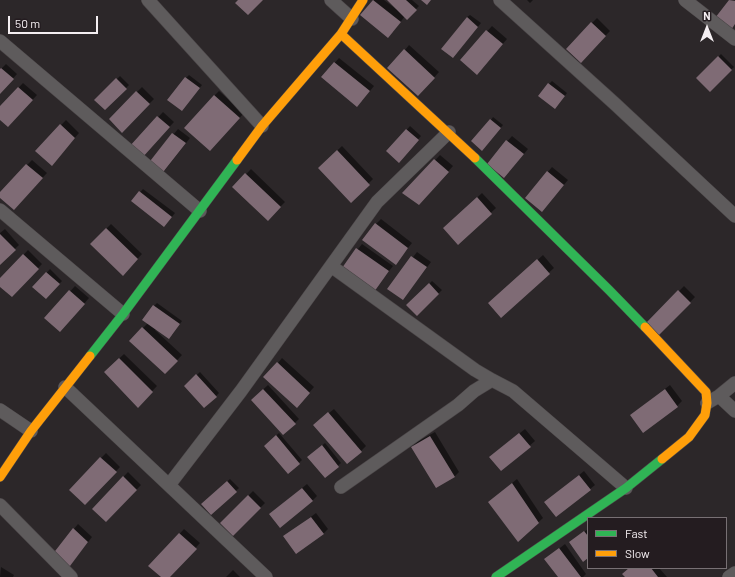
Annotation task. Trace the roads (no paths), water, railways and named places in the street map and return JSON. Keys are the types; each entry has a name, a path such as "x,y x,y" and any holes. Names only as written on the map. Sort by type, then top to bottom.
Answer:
{"street":[{"path":"148,0 262,126"},
{"path":"331,0 352,19"},
{"path":"0,477 31,431 124,314 262,126 341,34 363,0"},
{"path":"500,0 614,103 735,216"},
{"path":"685,0 735,39"},
{"path":"341,34 449,132 515,196 609,290 706,392 707,403 705,415 690,437 626,488 496,577"},
{"path":"0,41 200,211"},
{"path":"169,485 241,392 377,202 449,132"},
{"path":"0,210 124,314"},
{"path":"331,266 475,370 513,391 626,488"},
{"path":"474,392 475,370"},
{"path":"341,488 492,380"},
{"path":"707,403 719,396 735,383"},
{"path":"65,387 266,577"},
{"path":"719,396 735,411"},
{"path":"0,410 31,431"},
{"path":"0,505 71,577"},
{"path":"729,577 735,573"}]}
